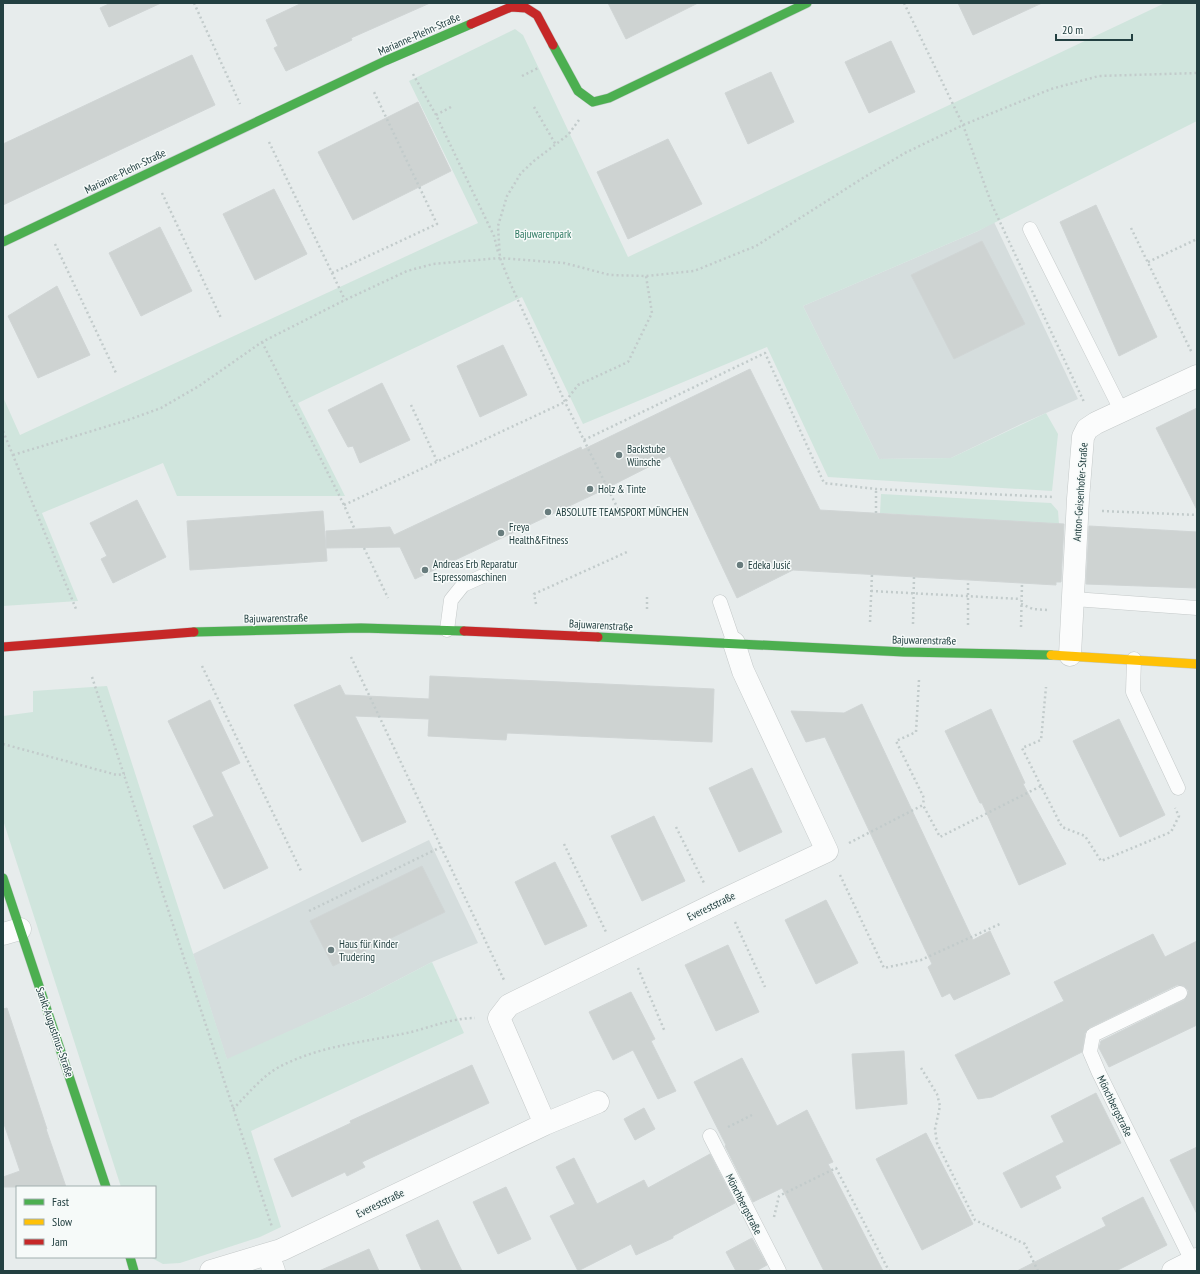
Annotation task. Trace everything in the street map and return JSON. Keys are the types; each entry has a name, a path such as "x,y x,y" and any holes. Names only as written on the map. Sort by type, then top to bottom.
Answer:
{"street":[{"path":"593,102 609,98 807,3"},
{"name":"Marianne-Plehn-Straße","path":"3,242 249,124 402,53 511,7 526,8 537,15 578,91 593,102"},
{"name":"Anton-Geisenhofer-Straße","path":"1070,655 1078,505 1083,437 1085,432 1096,422 1120,410 1195,366"},
{"name":"Bajuwarenstraße","path":"3,647 214,631 361,628 447,630 904,652 1070,655 1197,664"},
{"name":"Evereststraße","path":"499,1018 509,1005 828,851 743,671 734,644"},
{"name":"Sankt-Augustinus-Straße","path":"3,878 12,932 106,1186"},
{"path":"499,1018 545,1124"},
{"name":"Evereststraße","path":"211,1271 274,1258 545,1124 598,1102"},
{"path":"130,1258 134,1271"},
{"name":"Mönchbergstraße","path":"1173,1271 1195,1260"}],"lane":[{"path":"1030,229 1120,410"},
{"path":"447,630 451,600 463,585 483,576"},
{"path":"1074,599 1197,608"},
{"path":"720,602 734,644"},
{"path":"1134,659 1133,692 1178,788"},
{"name":"Mönchbergstraße","path":"1180,993 1093,1035 1090,1052 1099,1073 1195,1260"},
{"name":"Mönchbergstraße","path":"710,1136 779,1271"}],"path":[{"path":"194,3 249,124"},
{"path":"904,3 963,125 992,206 1084,403"},
{"path":"402,53 436,115 494,236 500,258 511,285 565,402 620,514"},
{"path":"332,273 437,224 364,71"},
{"path":"13,455 128,420 161,408 199,386 262,342 345,300 407,271 433,264 500,258 564,262 610,275 646,276 694,271 756,246 899,156 963,125 1051,89 1099,76 1197,72"},
{"path":"500,258 498,226 507,196 521,173 535,160 568,135 593,102"},
{"path":"436,115 451,107"},
{"path":"534,107 556,144"},
{"path":"258,120 345,300"},
{"path":"152,171 221,318"},
{"path":"45,222 116,374"},
{"path":"1131,228 1195,366"},
{"path":"1148,262 1197,239"},
{"path":"344,505 565,402 578,385 628,362 652,313 646,276"},
{"path":"262,342 344,505 355,530"},
{"path":"584,440 764,352 824,483 876,489 1197,516"},
{"path":"411,405 437,461"},
{"path":"3,431 76,609"},
{"path":"876,489 876,513"},
{"path":"364,548 388,598"},
{"path":"536,604 534,594 627,552"},
{"path":"870,622 872,574"},
{"path":"913,624 914,577"},
{"path":"968,580 968,625"},
{"path":"1021,627 1022,583"},
{"path":"871,591 1021,599"},
{"path":"647,596 647,608"},
{"path":"351,657 505,980"},
{"path":"202,666 302,873"},
{"path":"92,677 271,1226 274,1258"},
{"path":"919,680 916,732 896,741 924,798 923,805 940,837 1041,786"},
{"path":"1046,687 1042,740 1022,748 1062,827 1085,836 1101,861 1171,832 1179,816 1172,802"},
{"path":"3,744 117,775 124,774"},
{"path":"852,842 923,805"},
{"path":"676,827 720,902 765,986"},
{"path":"564,844 665,1032"},
{"path":"309,911 441,847"},
{"path":"840,875 884,968 920,960 1002,922"},
{"path":"233,1109 260,1082 280,1067 316,1052 407,1033 461,1018 499,1018"},
{"path":"921,1068 937,1094 940,1106 935,1129 937,1143 975,1220 1025,1244 1038,1271"},
{"path":"710,1136 752,1115"},
{"path":"767,1249 779,1196 836,1168 889,1271"}],"shaded area":[{"path":"994,222 1078,399 1021,424 951,458 879,459 803,306 978,231"},
{"name":"Haus für Kinder Trudering","path":"429,840 478,943 432,962 365,997 227,1060 193,954"}],"green space":[{"name":"Bajuwarenpark","path":"1165,3 1197,3 1197,121 978,231 803,306 879,459 951,458 1046,413 1058,434 1052,491 828,477 767,347 583,424 522,297 298,403 345,496 177,496 163,463 42,513 78,601 3,606 3,397 20,435 478,223 409,81 515,29 523,35 628,257"},
{"path":"881,494 1051,503 1058,511 1059,524 880,513"},
{"path":"107,686 227,1059 365,997 432,962 464,1033 251,1131 281,1227 260,1237 180,1263 163,1264 152,1258 156,1258 156,1186 121,1186 3,820 3,716 33,712 33,691"}],"building":[{"path":"111,3 161,3 109,27 100,8"},
{"path":"302,3 430,3 351,38 352,40 286,71 274,48 278,46 266,20"},
{"path":"608,3 698,3 626,39"},
{"path":"958,3 1042,3 973,35"},
{"path":"891,41 915,92 869,113 845,62"},
{"path":"192,55 215,105 3,205 3,144"},
{"path":"771,72 794,122 748,144 725,93"},
{"path":"418,102 451,171 353,220 318,152"},
{"path":"668,139 702,204 628,239 597,172"},
{"path":"274,189 307,254 255,280 223,214"},
{"path":"1096,205 1157,337 1119,356 1060,222"},
{"path":"160,227 192,291 141,316 109,253"},
{"path":"982,241 1025,324 954,359 911,275"},
{"path":"57,286 90,355 38,378 8,316"},
{"path":"503,345 527,395 480,417 457,366"},
{"path":"750,369 820,510 1064,524 1061,582 1056,582 1056,585 793,570 737,598 670,456 601,491 415,579 400,547 326,548 326,531 390,527 394,535 581,447 582,450"},
{"path":"382,383 410,440 360,463 353,446 348,447 328,410"},
{"path":"1197,408 1197,510 1156,428"},
{"path":"137,500 166,557 113,583 101,559 107,556 90,523"},
{"path":"323,511 327,561 190,570 187,521"},
{"path":"1089,526 1197,532 1197,588 1086,584"},
{"path":"430,676 714,689 712,742 507,733 506,740 428,736 429,719 355,716 406,822 362,842 294,705 340,685 345,695 429,699"},
{"path":"210,700 240,763 221,772 268,868 224,889 193,826 214,816 168,721"},
{"path":"862,704 973,940 990,931 1010,974 954,1000 950,993 942,997 928,967 932,964 825,737 806,742 791,711 844,713"},
{"path":"991,709 1025,783 1023,784 1066,864 1019,885 982,803 980,803 945,731"},
{"path":"1119,719 1165,815 1120,837 1073,741"},
{"path":"752,768 782,832 739,852 709,788"},
{"path":"654,816 685,881 642,901 611,836"},
{"path":"555,862 587,926 545,945 515,882"},
{"path":"422,866 445,912 333,966 310,921"},
{"path":"826,900 858,963 816,984 785,920"},
{"path":"1153,934 1165,957 1197,941 1197,1025 1109,1067 1099,1048 1101,1041 1184,1000 1188,994 1188,990 1184,986 1177,985 1089,1028 1085,1033 1082,1052 992,1097 978,1099 955,1055 1064,1001 1054,982"},
{"path":"728,945 759,1012 716,1031 685,965"},
{"path":"631,992 655,1039 651,1041 676,1091 658,1099 633,1050 613,1060 589,1012"},
{"path":"7,1008 66,1186 3,1187 3,1177 20,1171 3,1121 3,1009"},
{"path":"904,1051 907,1104 856,1109 852,1054"},
{"path":"742,1058 777,1126 807,1110 833,1162 828,1164 883,1271 824,1271 782,1188 753,1202 694,1082"},
{"path":"472,1065 489,1103 362,1162 365,1167 347,1176 345,1172 292,1197 274,1159 351,1123 350,1121"},
{"path":"1096,1093 1121,1143 1055,1176 1061,1188 1021,1208 1003,1173 1064,1142 1051,1116"},
{"path":"644,1108 655,1129 635,1140 624,1119"},
{"path":"926,1133 973,1224 922,1250 876,1159"},
{"path":"1197,1147 1197,1214 1170,1160"},
{"path":"710,1154 735,1203 673,1236 673,1238 636,1255 631,1244 578,1271 550,1216 575,1204 556,1167 574,1158 597,1204 644,1180 648,1188"},
{"path":"506,1187 531,1239 498,1254 473,1202"},
{"path":"1143,1197 1167,1245 1116,1271 1017,1271 1106,1226 1102,1218"},
{"path":"438,1220 462,1271 422,1271 406,1235"},
{"path":"752,1238 767,1265 756,1271 736,1271 726,1252"},
{"path":"369,1249 379,1271 319,1271"}],"traffic: fast":[{"path":"553,45 578,91 593,102 609,98 807,3"},
{"path":"3,242 385,61 471,24"},
{"path":"194,632 361,628 464,631"},
{"path":"598,637 904,652 1051,655"},
{"path":"3,878 106,1186"},
{"path":"130,1258 134,1271"}],"traffic: slow":[{"path":"1051,655 1197,664"}],"traffic: jam":[{"path":"471,24 511,7 526,8 537,15 553,45"},
{"path":"464,631 598,637"},
{"path":"3,647 194,632"}],"place":[{"name":"Backstube Wünsche","path":"619,455"},
{"name":"Holz & Tinte","path":"590,489"},
{"name":"ABSOLUTE TEAMSPORT MÜNCHEN","path":"548,512"},
{"name":"Freya Health&Fitness","path":"501,533"},
{"name":"Edeka Jusić","path":"740,565"},
{"name":"Andreas Erb Reparatur Espressomaschinen","path":"425,570"},
{"name":"Haus für Kinder Trudering","path":"331,950"}]}
